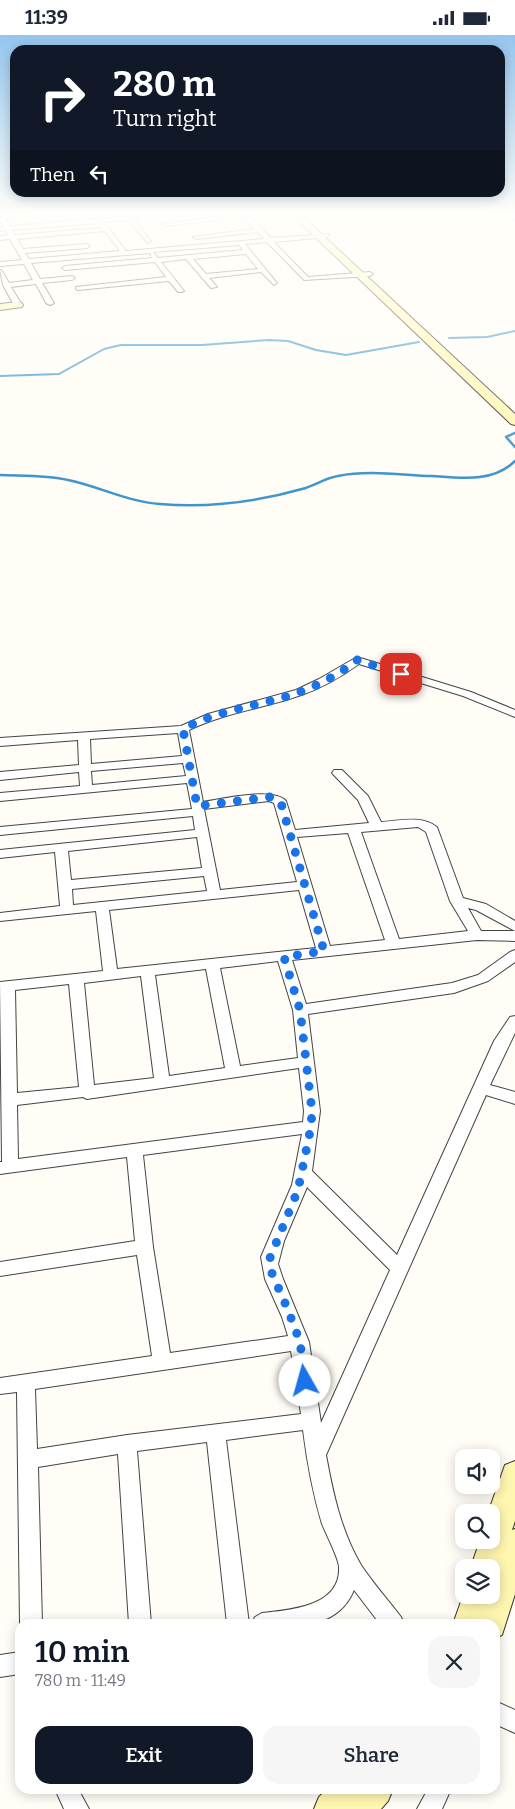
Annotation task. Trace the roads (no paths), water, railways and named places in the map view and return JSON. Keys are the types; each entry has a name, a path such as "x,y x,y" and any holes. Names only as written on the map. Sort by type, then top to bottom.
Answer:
{"street":[{"path":"11,297 18,305"},
{"path":"47,297 50,303"},
{"path":"388,297 461,364 515,409"},
{"path":"0,307 18,305"},
{"path":"461,364 515,421"},
{"path":"0,742 183,729 238,708 299,693 338,674 357,660 467,694 515,714"},
{"path":"183,729 214,895"},
{"path":"84,736 86,790"},
{"path":"0,776 188,759"},
{"path":"338,773 364,799 376,826"},
{"path":"0,797 192,779"},
{"path":"0,831 198,809 270,797 277,799 281,803 324,951"},
{"path":"290,834 418,823 429,827 457,901 477,935"},
{"path":"353,828 394,943"},
{"path":"0,854 203,833"},
{"path":"61,848 68,910"},
{"path":"65,885 210,871"},
{"path":"0,917 306,885"},
{"path":"457,901 481,907 515,927"},
{"path":"102,906 111,975"},
{"path":"311,1127 5,1168 10,1101 4,987 147,970 284,957 394,943 477,935 515,936"},
{"path":"300,1010 454,988 483,978 515,955"},
{"path":"284,957 300,1010 312,1111 311,1127 298,1190 270,1258 271,1271 300,1342 316,1455 321,1482 335,1533 350,1566 390,1619"},
{"path":"212,964 234,1073"},
{"path":"147,970 162,1083"},
{"path":"76,978 87,1093"},
{"path":"316,1455 502,1041 515,1021"},
{"path":"10,1101 87,1093 305,1062"},
{"path":"481,1088 515,1098"},
{"path":"134,1150 144,1247 162,1361"},
{"path":"302,1172 345,1212 368,1239 400,1269"},
{"path":"0,1269 144,1247"},
{"path":"0,1385 300,1342"},
{"path":"26,1382 31,1619"},
{"path":"29,1459 127,1443 310,1421"},
{"path":"216,1433 237,1619"},
{"path":"127,1443 140,1619"},
{"path":"488,1559 515,1474"},
{"path":"492,1619 515,1543"},
{"path":"298,1619 327,1609 343,1592 350,1566"},
{"path":"470,1619 475,1604"},
{"path":"0,1666 15,1664"},
{"path":"500,1715 515,1723"},
{"path":"69,1794 77,1809"},
{"path":"331,1809 344,1794"},
{"path":"358,1809 372,1794"},
{"path":"429,1809 437,1794"}],"waterway":[{"path":"449,338 487,337 515,331"},
{"path":"0,376 59,374 104,349 121,345 202,345 269,340 288,341 316,350 346,355 419,342"},
{"path":"515,433 506,437 515,447"},
{"path":"0,475 60,478 148,503 196,505 249,501 285,494 333,477 349,474 385,473 454,478 486,476 497,473 515,461"}]}
